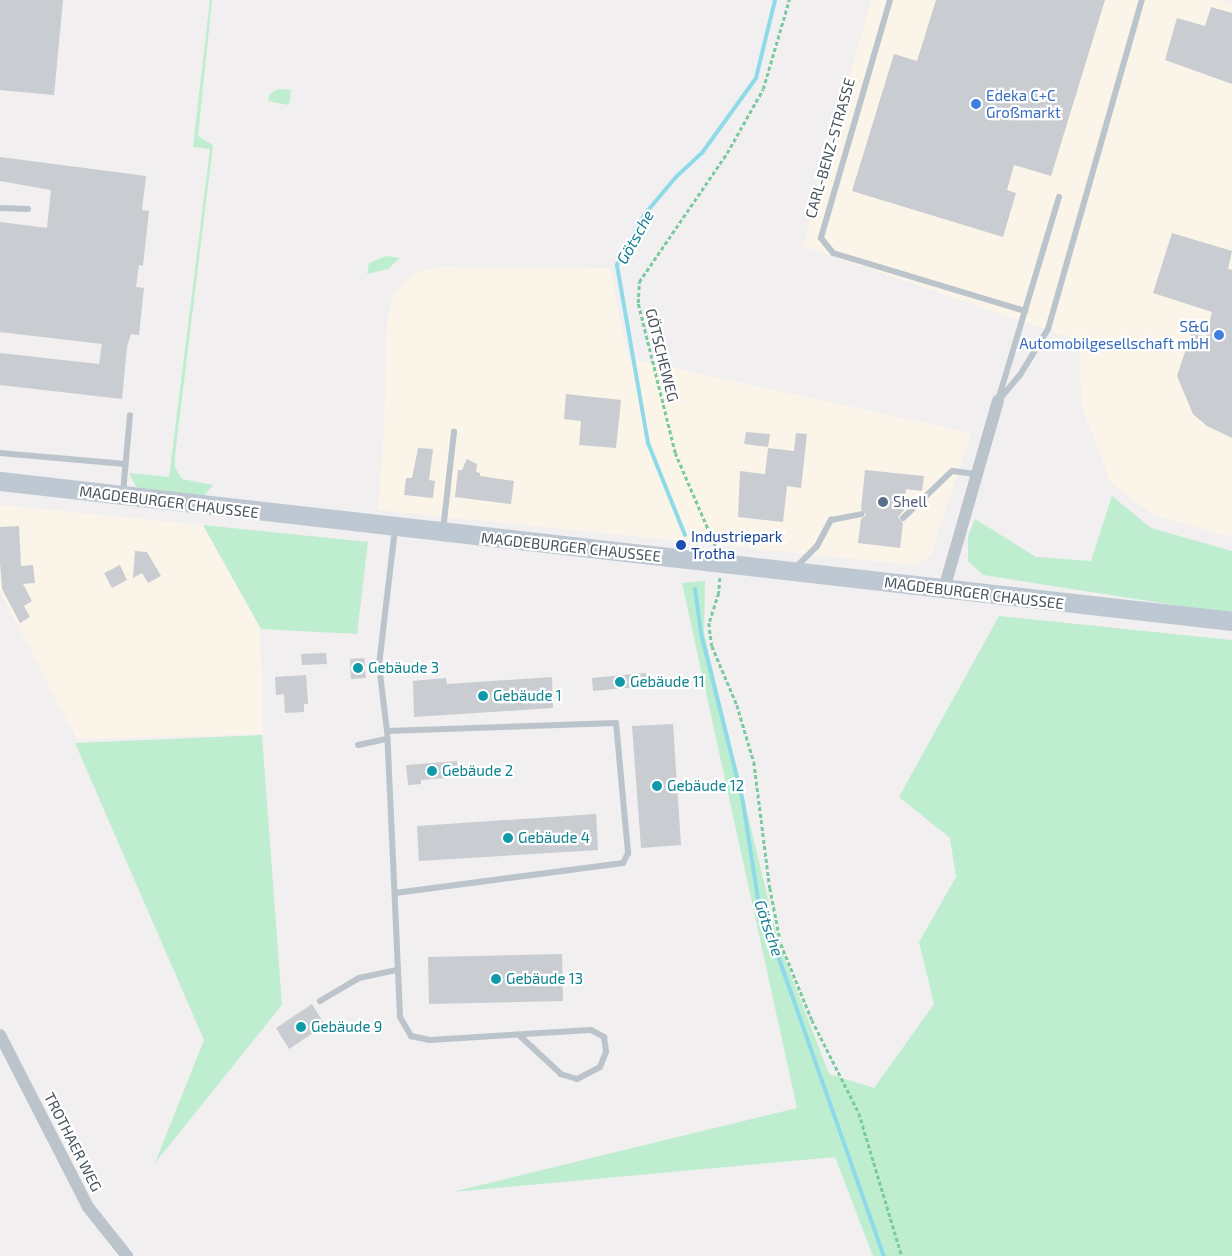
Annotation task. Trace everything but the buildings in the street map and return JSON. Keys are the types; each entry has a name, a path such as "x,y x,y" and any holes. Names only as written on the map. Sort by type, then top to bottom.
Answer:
{"main road":[{"name":"MAGDEBURGER CHAUSSEE","path":"0,481 122,497 442,533 721,570 791,572 1232,621"}],"street":[{"path":"944,589 998,401"},
{"name":"TROTHAER WEG","path":"0,1035 88,1207 127,1256"}],"lane":[{"name":"CARL-BENZ-STRASSE","path":"890,0 821,238 833,253 1025,311"},
{"path":"998,401 1020,375 1048,329 1142,0"},
{"path":"998,401 1059,197"},
{"path":"0,208 28,209"},
{"path":"122,497 130,415"},
{"path":"442,533 454,432"},
{"path":"0,453 126,464"},
{"path":"903,518 952,471 976,474"},
{"path":"791,572 817,546 832,520 861,514"},
{"path":"395,528 379,665 387,731 400,1017 412,1036 430,1040 591,1030 604,1037 606,1052 600,1067 578,1079 561,1074 519,1035"},
{"path":"387,731 616,723 628,853 623,863 395,893"},
{"path":"358,745 387,739"},
{"path":"320,1001 358,978 398,970"}],"path":[{"name":"GÖTSCHEWEG","path":"721,570 675,453 638,304 640,282 727,154 763,89 789,0"},
{"path":"721,570 719,593 709,623 712,646 737,705 754,762 770,888 781,944 812,1020 860,1113 902,1256"}],"shaded area":[{"path":"871,0 1219,0 1232,4 1232,537 1154,515 1111,483 1081,404 1080,341 803,246"},
{"path":"439,267 610,268 628,358 971,433 930,557 914,565 378,510 384,431 387,324 393,298 404,282 416,272"},
{"path":"0,505 203,525 260,628 263,734 77,739 0,592"}],"green space":[{"path":"210,0 212,0 198,136 213,145 175,455 175,467 182,479 213,485 204,496 137,488 129,473 169,477 210,149 193,147"},
{"path":"278,89 291,90 289,105 268,101 270,94"},
{"path":"386,256 400,258 388,269 367,274 369,263"},
{"path":"1112,496 1151,528 1232,551 1232,614 983,575 968,561 968,536 975,519 1036,557 1091,561"},
{"path":"203,525 368,542 357,634 261,629"},
{"path":"705,581 704,634 779,944 829,1074 874,1088 934,1004 919,942 956,877 950,838 899,797 999,616 1232,640 1232,1256 873,1256 835,1157 452,1192 797,1108 682,583"},
{"path":"262,735 282,1005 155,1163 204,1040 75,743"}],"waterway":[{"name":"Götsche","path":"685,535 648,443 617,265 644,215 676,177 702,153 756,78 775,0"},
{"name":"Götsche","path":"695,589 701,633 743,802 758,899 884,1256"}],"place":[{"name":"Edeka C+C Großmarkt","path":"976,104"},
{"name":"S&G Automobilgesellschaft mbH","path":"1219,335"},
{"name":"Shell","path":"883,502"},
{"name":"Industriepark Trotha","path":"681,545"},
{"name":"Gebäude 3","path":"358,668"},
{"name":"Gebäude 11","path":"620,682"},
{"name":"Gebäude 1","path":"483,696"},
{"name":"Gebäude 2","path":"432,771"},
{"name":"Gebäude 12","path":"657,786"},
{"name":"Gebäude 4","path":"508,838"},
{"name":"Gebäude 13","path":"496,979"},
{"name":"Gebäude 9","path":"301,1027"}]}
